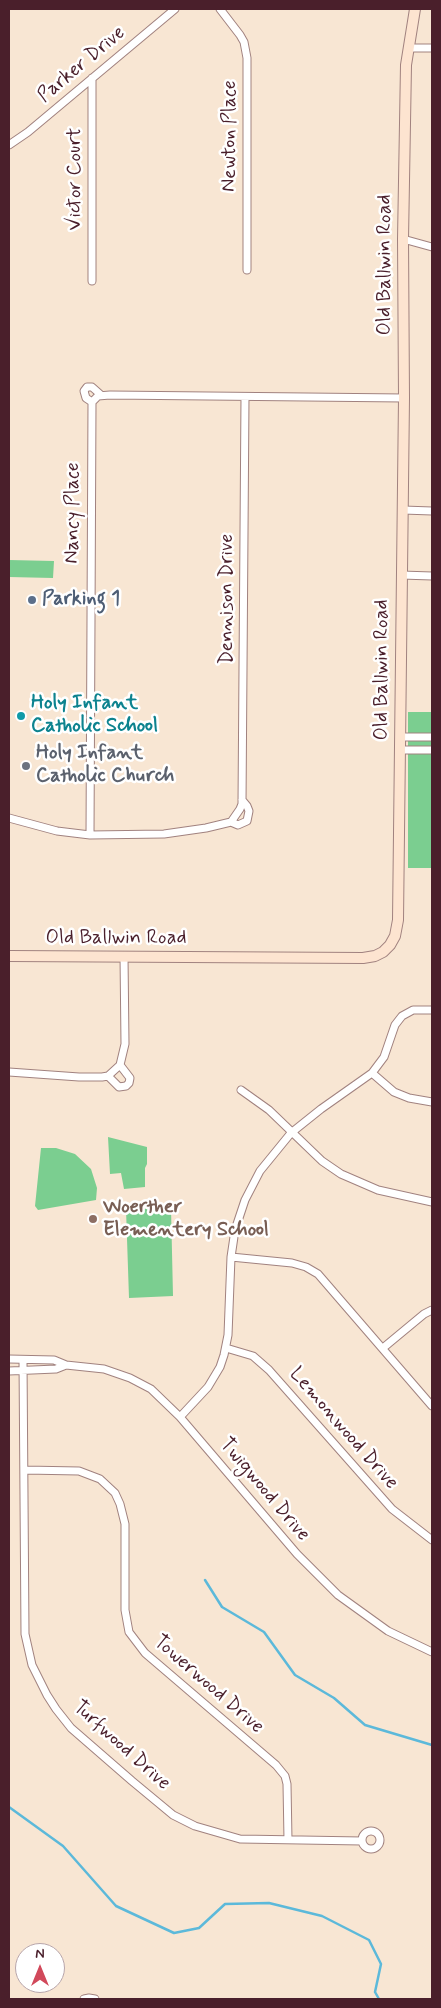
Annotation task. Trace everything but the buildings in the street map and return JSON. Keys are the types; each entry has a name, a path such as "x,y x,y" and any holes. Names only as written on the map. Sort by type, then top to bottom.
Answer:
{"street":[{"name":"Parker Drive","path":"9,145 28,132 174,9"},
{"name":"Newton Place","path":"220,9 240,35 246,49 247,58 247,270"},
{"name":"Old Ballwin Road","path":"9,956 363,958 383,952 390,945 394,936 398,920 404,398 403,239 408,48 415,9"},
{"path":"408,48 432,48"},
{"name":"Victor Court","path":"92,78 92,281"},
{"path":"403,239 432,247"},
{"name":"Nancy Place","path":"90,835 92,402 86,398 84,391 87,387 92,386 101,395 404,398"},
{"path":"92,402 101,395"},
{"name":"Dennison Drive","path":"231,822 240,808 242,800 246,397"},
{"path":"402,510 432,511"},
{"path":"401,575 432,576"},
{"path":"400,737 432,737"},
{"path":"400,750 432,750"},
{"name":"Dennison Drive","path":"9,818 57,831 90,835 164,834 231,822 238,825 246,821 249,811 242,800"},
{"path":"9,1072 79,1077 108,1076 120,1065 125,1044 124,956"},
{"path":"180,1417 208,1387 220,1367 226,1348 229,1327 231,1257 240,1215 253,1184 271,1156 291,1133 372,1073 384,1057 398,1020 406,1012 432,1010"},
{"path":"108,1076 119,1087 130,1083 130,1078 120,1065"},
{"path":"372,1073 394,1092 409,1098 432,1102"},
{"path":"240,1090 269,1110 322,1161 350,1179 384,1192 432,1202"},
{"path":"231,1257 292,1263 318,1274 432,1406"},
{"path":"382,1348 424,1314 432,1310"},
{"name":"Lemonwood Drive","path":"226,1348 253,1356 270,1370 392,1510 432,1540"},
{"name":"Twigwood Drive","path":"9,1359 54,1360 66,1365 104,1369 130,1378 151,1389 180,1417 297,1554 338,1595 388,1631 432,1652"},
{"name":"Turfwood Drive","path":"23,1360 25,1634 32,1665 46,1695 71,1728 84,1740 151,1797 184,1822 216,1834 240,1839 362,1840"},
{"name":"Twigwood Drive","path":"9,1370 56,1369 66,1365"},
{"name":"Towerwood Drive","path":"25,1470 79,1471 100,1479 115,1493 125,1524 125,1610 130,1632 138,1646 145,1653 276,1765 285,1776 287,1784 288,1840"},
{"path":"84,1999 95,1999"}],"green space":[{"path":"9,560 54,561 53,578 9,577"},
{"path":"408,712 432,712 432,868 408,868"},
{"path":"108,1137 147,1147 145,1187 124,1189 121,1173 110,1174"},
{"path":"41,1148 56,1148 75,1154 91,1169 97,1188 96,1200 38,1210 35,1206"},
{"path":"171,1208 173,1296 129,1298 126,1209"}],"waterway":[{"path":"205,1580 222,1607 264,1632 295,1675 334,1698 365,1725 432,1745"},
{"path":"9,1807 63,1846 116,1906 174,1933 199,1928 225,1904 269,1903 322,1916 369,1940 381,1964 375,1992 379,1999"}],"place":[{"name":"Parking 1","path":"32,600"},
{"name":"Holy Infant Catholic School","path":"21,716"},
{"name":"Holy Infant Catholic Church","path":"26,766"},
{"name":"Woerther Elementery School","path":"93,1219"}]}
